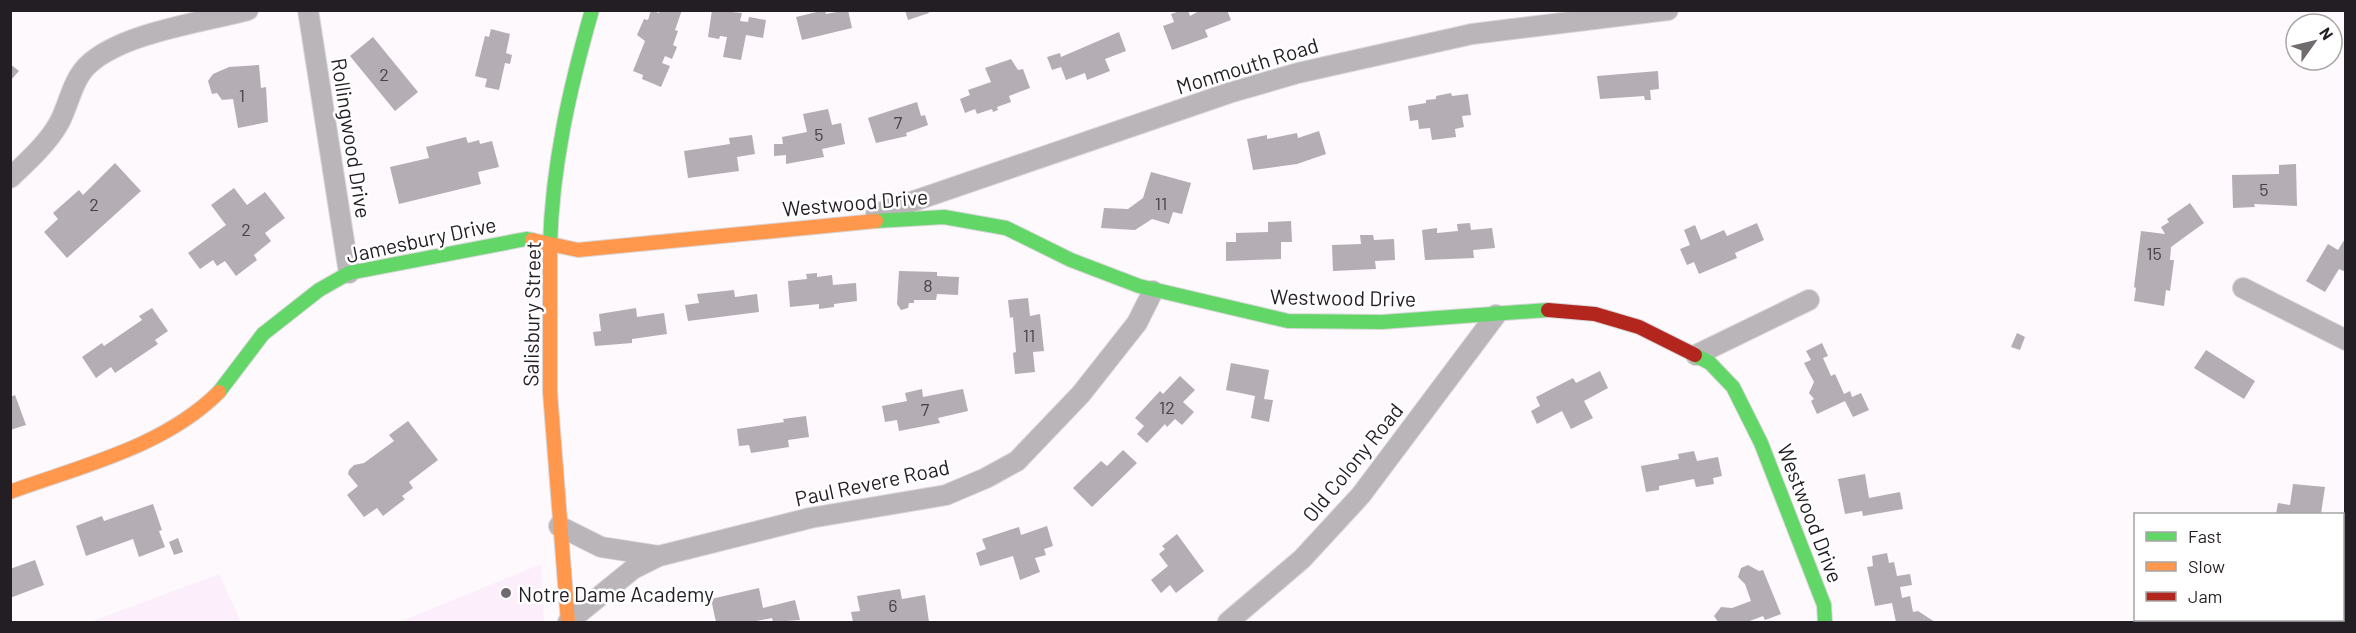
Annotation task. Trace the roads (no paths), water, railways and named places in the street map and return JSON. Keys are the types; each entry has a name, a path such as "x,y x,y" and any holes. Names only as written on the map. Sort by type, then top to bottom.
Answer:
{"street":[{"path":"10,178 59,124 74,86 87,66 117,47 157,32 248,10"},
{"name":"Rollingwood Drive","path":"308,10 349,273"},
{"name":"Salisbury Street","path":"568,622 552,433 552,244 558,148 566,101 592,10"},
{"name":"Monmouth Road","path":"854,222 1220,97 1298,73 1472,34 1668,10"},
{"name":"Westwood Drive","path":"552,244 578,250 922,217 986,223 1028,237 1071,260 1153,291 1224,309 1288,321 1382,322 1545,310 1595,314 1639,327 1710,363 1724,376 1748,414 1824,605 1825,622"},
{"name":"Jamesbury Drive","path":"10,492 119,453 157,436 191,416 218,393 263,334 319,290 349,273 526,239 552,244"},
{"path":"2243,288 2346,340"},
{"name":"Paul Revere Road","path":"568,622 633,569 658,556 810,518 946,495 986,478 1017,461 1081,394 1137,323 1153,291"},
{"path":"1696,355 1809,300"},
{"name":"Old Colony Road","path":"1228,622 1302,559 1361,495 1496,315"},
{"name":"Paul Revere Road","path":"559,526 601,547 658,556"}],"place":[{"name":"Notre Dame Academy","path":"506,593"}]}
